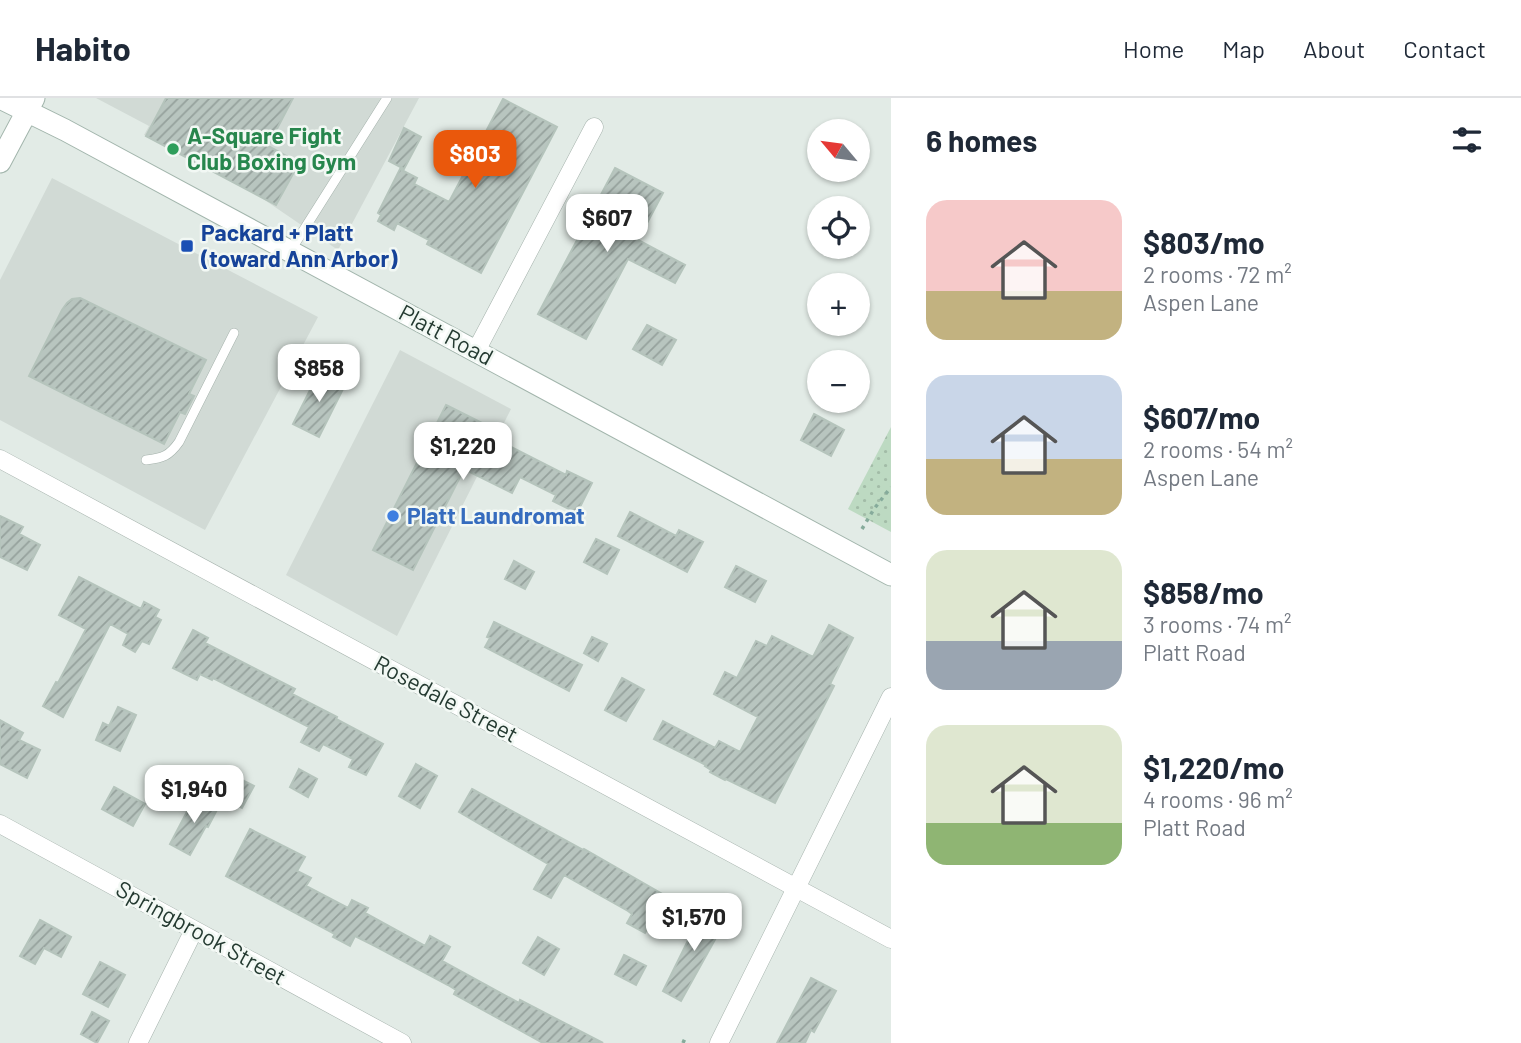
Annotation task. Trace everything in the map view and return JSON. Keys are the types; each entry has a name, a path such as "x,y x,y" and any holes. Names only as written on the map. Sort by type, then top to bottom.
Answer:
{"main road":[{"name":"Platt Road","path":"0,98 30,105 73,134 891,575"},
{"path":"0,162 30,105"}],"street":[{"path":"475,351 594,127"},
{"name":"Rosedale Street","path":"0,459 891,939"},
{"path":"719,1043 891,697"},
{"name":"Springbrook Street","path":"0,824 402,1043"},
{"path":"138,1043 194,929"}],"lane":[{"path":"290,252 387,98"},
{"path":"146,460 165,457 179,442 234,334"}],"path":[{"path":"862,528 891,487"},
{"path":"683,1043 686,1036"}],"shaded area":[{"path":"96,98 419,98 338,250 253,192 144,135 149,126"},
{"path":"52,178 318,317 205,530 0,420 0,280"},
{"path":"400,350 511,409 397,636 286,575"}],"green space":[{"path":"891,427 891,532 848,509"}],"building":[{"path":"166,98 293,98 268,146 299,163 276,205 146,136"},
{"path":"503,99 557,127 481,273 427,244 429,240 397,223 394,230 378,221 381,215 378,213 400,169 417,178 414,184 449,202"},
{"path":"404,128 421,137 404,169 389,161"},
{"path":"615,168 663,193 638,240 685,265 675,283 628,259 586,339 538,314"},
{"path":"80,298 206,360 189,394 194,396 185,414 180,412 164,444 29,376 62,310 72,299"},
{"path":"647,325 676,340 662,365 633,349"},
{"path":"319,372 345,385 319,437 293,424"},
{"path":"446,405 486,425 482,432 566,475 567,471 592,483 577,513 553,501 556,495 520,477 512,493 464,469 413,570 373,550"},
{"path":"814,414 844,430 831,456 801,440"},
{"path":"630,512 676,536 679,530 703,542 687,572 618,536"},
{"path":"0,516 23,527 19,534 40,545 27,570 0,557"},
{"path":"596,539 619,550 607,574 584,562"},
{"path":"514,561 534,572 525,589 505,579"},
{"path":"736,566 766,581 755,602 725,587"},
{"path":"79,577 141,609 144,602 159,610 155,617 161,620 149,644 142,641 135,652 123,645 128,634 110,624 63,717 43,706 86,629 59,615"},
{"path":"494,622 582,665 569,691 485,647"},
{"path":"829,625 853,638 830,684 834,686 775,803 725,780 710,772 706,765 654,739 663,721 715,748 719,741 740,752 758,717 714,694 725,672 737,678 756,641 767,646 772,636 813,657"},
{"path":"193,630 208,638 205,643 295,689 292,694 383,744 366,775 349,767 353,759 323,744 319,751 301,742 309,727 213,678 212,680 200,674 197,680 173,668"},
{"path":"592,637 607,644 598,661 584,653"},
{"path":"622,678 644,690 626,721 605,710"},
{"path":"118,707 136,715 120,751 96,740 103,723 109,726"},
{"path":"0,720 23,733 19,740 40,750 27,778 0,764"},
{"path":"416,764 437,776 420,808 399,796"},
{"path":"299,769 317,779 308,797 290,787"},
{"path":"230,774 254,786 242,808 219,796"},
{"path":"114,787 145,804 133,826 102,809"},
{"path":"472,789 666,896 645,933 627,923 632,914 628,911 564,875 551,898 534,889 548,864 459,812"},
{"path":"198,795 219,806 190,855 170,844"},
{"path":"250,829 305,857 297,871 311,878 306,886 348,908 352,900 368,908 365,913 425,946 430,936 450,947 442,961 519,1003 520,1000 603,1043 543,1043 454,994 456,990 448,985 375,946 355,936 350,946 333,937 335,934 226,876"},
{"path":"705,906 722,915 718,922 723,925 681,1001 663,991"},
{"path":"40,920 71,937 61,957 44,948 35,964 20,956"},
{"path":"538,937 559,949 544,975 523,963"},
{"path":"624,955 646,966 636,985 615,974"},
{"path":"100,962 125,975 108,1007 83,994"},
{"path":"811,978 836,991 805,1043 777,1043"},
{"path":"92,1012 109,1021 97,1043 81,1034"}],"place":[{"name":"A-Square Fight Club Boxing Gym","path":"173,149"},
{"name":"Packard + Platt (toward Ann Arbor)","path":"187,246"},
{"name":"Platt Laundromat","path":"393,516"}]}
